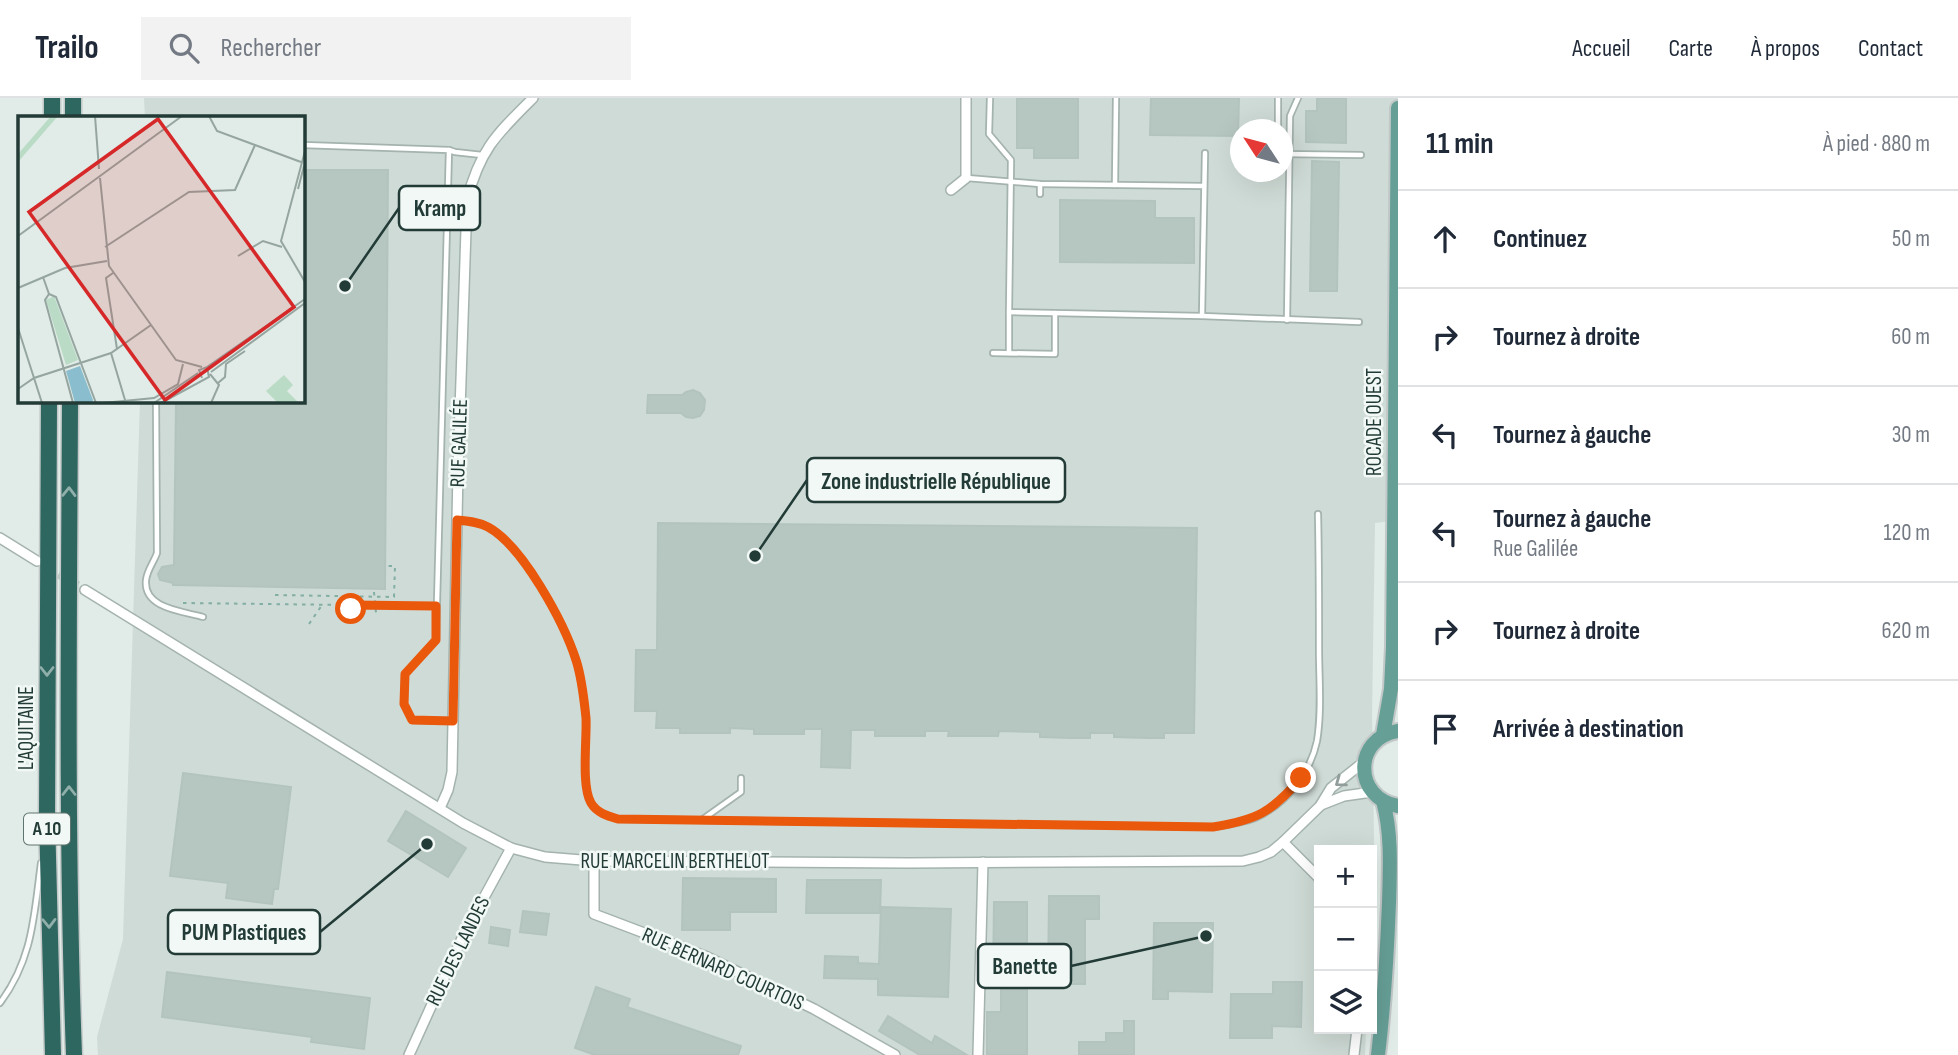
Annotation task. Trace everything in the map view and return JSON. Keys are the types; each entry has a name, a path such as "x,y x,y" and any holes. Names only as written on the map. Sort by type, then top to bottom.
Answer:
{"highway":[{"path":"52,98 52,116"},
{"path":"73,98 73,116"},
{"name":"L'AQUITAINE","path":"49,402 47,817 53,1055"},
{"name":"L'AQUITAINE","path":"70,402 68,693 74,1055"}],"main road":[{"name":"ROCADE OUEST","path":"1383,736 1391,689 1393,647 1398,108"},
{"path":"1378,1055 1389,883 1388,822 1364,772 1369,750 1383,736 1398,731"},
{"path":"1378,797 1398,806"}],"street":[{"name":"RUE GALILÉE","path":"440,808 449,790 453,721 467,200 483,155 494,139 533,98"},
{"path":"951,190 966,178 967,98"},
{"path":"0,538 37,561"},
{"name":"RUE MARCELIN BERTHELOT","path":"85,590 487,837 511,848 545,857 594,861 1243,861 1271,852 1320,806 1331,788 1365,761"},
{"name":"RUE MARCELIN BERTHELOT","path":"1320,806 1344,796 1378,797"},
{"path":"1283,842 1314,873"},
{"name":"RUE DES LANDES","path":"409,1055 457,949 511,848"},
{"name":"RUE BERNARD COURTOIS","path":"594,861 594,914 705,956 814,1009 895,1055"},
{"path":"978,1055 983,862"},
{"path":"1354,1055 1356,1034"}],"lane":[{"path":"990,98 989,134 1011,160 1009,353"},
{"path":"1115,185 1116,98"},
{"path":"1278,98 1278,116 1290,116 1298,98"},
{"path":"304,145 449,150 483,155"},
{"path":"449,150 436,640 405,674 404,704 412,720 453,721"},
{"path":"1202,316 1205,153"},
{"path":"1293,154 1361,155"},
{"path":"966,178 1040,184 1204,186"},
{"path":"1287,320 1289,182"},
{"path":"1040,184 1040,194"},
{"path":"1009,312 1359,322"},
{"path":"992,353 1055,354 1055,313"},
{"path":"156,402 157,553 145,582 149,595 158,604 167,609 202,617"},
{"path":"457,520 475,522 495,531 524,562 559,620 576,660 582,688 586,720 587,792 592,805 604,815 618,819 1213,827 1253,818 1271,809 1286,797 1312,758 1319,722 1318,514"},
{"path":"702,820 741,792 741,778"},
{"path":"0,1003 20,972 31,937 47,817"}],"path":[{"path":"275,595 394,597 395,566 385,566"},
{"path":"346,612 351,609 351,591"},
{"path":"374,592 376,612"},
{"path":"182,603 436,606"},
{"path":"309,624 322,605"}],"shaded area":[{"path":"144,98 1398,98 1398,520 1375,523 1372,716 1374,845 1314,845 1314,1034 1366,1034 1365,1055 98,1055 97,1037 123,939 140,402 304,402 304,116 145,116"}],"building":[{"path":"1017,98 1078,98 1078,158 1034,158 1034,148 1017,148"},
{"path":"1151,98 1239,98 1238,119 1230,119 1230,136 1150,135"},
{"path":"1317,98 1346,98 1346,143 1306,142 1306,111 1317,111"},
{"path":"1312,161 1339,162 1337,291 1310,291"},
{"path":"304,170 388,170 385,589 173,585 160,580 158,574 162,567 174,565 176,402 304,402"},
{"path":"1060,200 1155,201 1155,218 1194,218 1194,263 1060,262"},
{"path":"693,390 700,393 705,400 700,416 693,418 681,413 647,413 648,395 682,395"},
{"path":"658,523 1197,528 1194,733 1164,733 1164,738 1149,738 1090,733 1090,738 1072,738 1040,737 1040,732 999,731 998,736 948,736 949,731 925,731 925,736 875,736 875,730 851,730 850,768 821,767 822,729 804,729 804,734 754,734 754,729 730,728 730,733 680,733 680,728 656,728 657,711 635,711 636,650 657,650"},
{"path":"183,773 291,787 278,889 274,889 272,904 226,898 228,883 170,876"},
{"path":"406,811 466,848 448,877 388,841"},
{"path":"683,878 776,879 776,912 730,912 730,930 682,930"},
{"path":"807,880 881,880 880,913 806,913"},
{"path":"1049,896 1099,896 1099,919 1085,919 1085,984 1048,984"},
{"path":"994,902 1027,902 1027,1055 987,1055 987,1012 1001,1012 1001,983 993,983"},
{"path":"881,907 951,909 948,997 878,995 878,979 824,978 825,956 858,957 858,963 879,964"},
{"path":"523,911 549,914 546,935 520,932"},
{"path":"1154,923 1213,923 1212,992 1168,991 1168,999 1153,999"},
{"path":"491,927 510,930 508,946 489,943"},
{"path":"167,972 370,998 364,1049 311,1042 312,1037 162,1017"},
{"path":"1273,982 1302,982 1301,1027 1272,1026 1272,1038 1230,1038 1231,994 1273,994"},
{"path":"596,987 630,999 627,1007 741,1046 738,1055 595,1055 575,1048"},
{"path":"888,1016 932,1043 935,1036 967,1055 920,1055 879,1031"},
{"path":"1124,1021 1134,1021 1134,1055 1079,1055 1079,1042 1106,1042 1106,1033 1124,1033"}],"tunnel":[{"path":"47,567 85,590"}],"place":[{"name":"Kramp","path":"345,286"},
{"name":"Zone industrielle République","path":"755,556"},
{"name":"PUM Plastiques","path":"427,844"},
{"name":"Banette","path":"1206,936"}],"route":[{"path":"351,609 351,605 436,606 436,640 405,674 404,704 412,720 453,721 457,520 475,522 495,531 524,562 559,620 576,660 582,688 586,720 587,792 592,805 604,815 618,819 1213,827 1235,824 1271,809 1286,797 1301,778"}]}
